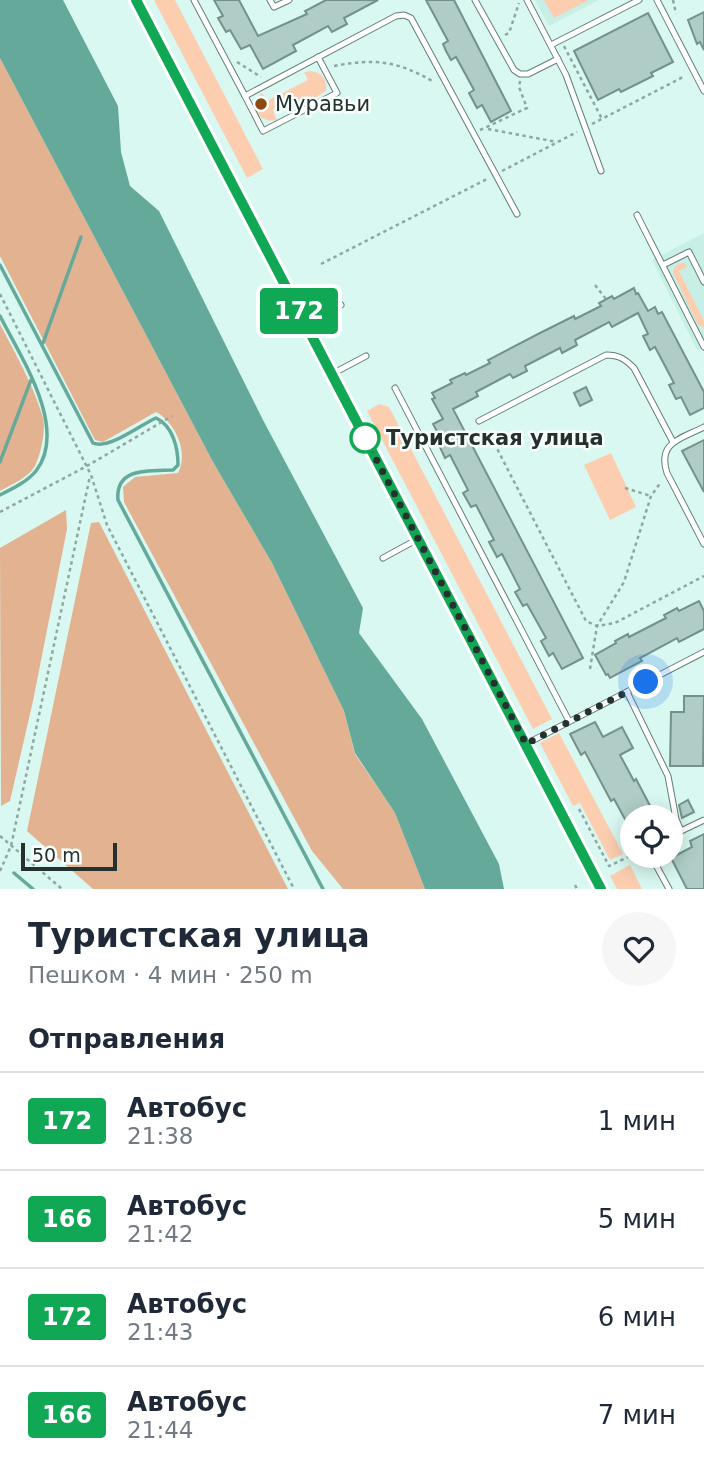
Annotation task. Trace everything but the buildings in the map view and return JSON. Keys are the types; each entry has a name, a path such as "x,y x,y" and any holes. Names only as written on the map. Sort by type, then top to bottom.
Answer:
{"street":[{"path":"136,0 601,889"}],"lane":[{"path":"194,0 263,131 337,93 318,57"},
{"path":"270,0 274,8 289,0"},
{"path":"475,0 514,70 520,75 528,74 558,59"},
{"path":"527,0 566,75 601,171"},
{"path":"551,45 639,0"},
{"path":"657,0 704,91"},
{"path":"244,96 396,16 411,18 517,214"},
{"path":"637,215 701,334 704,347"},
{"path":"663,265 689,251 704,282"},
{"path":"305,323 341,305"},
{"path":"479,421 606,355 617,355 634,368 673,442"},
{"path":"332,374 366,356"},
{"path":"395,388 569,721"},
{"path":"704,427 673,442 666,449 664,461 667,474 704,544"},
{"path":"383,558 418,539"},
{"path":"526,744 704,652"},
{"path":"627,692 668,776 673,805"},
{"path":"683,830 704,820"},
{"path":"658,868 669,889"}],"path":[{"path":"498,39 509,33 520,0"},
{"path":"561,40 602,119"},
{"path":"229,57 263,78"},
{"path":"324,70 358,61 386,61 412,69 441,86"},
{"path":"321,264 694,71"},
{"path":"479,131 527,108 519,87 520,75"},
{"path":"486,128 557,142"},
{"path":"595,285 606,299"},
{"path":"0,294 87,467 107,525 294,889"},
{"path":"0,512 87,467 172,416"},
{"path":"491,437 586,621 597,626 615,623 704,576"},
{"path":"590,669 597,626 624,582 651,496 667,474"},
{"path":"0,871 11,846 90,475"},
{"path":"625,488 651,496"},
{"path":"579,809 609,866 620,861"},
{"path":"0,836 62,889"},
{"path":"575,884 577,889"}],"shaded area":[{"path":"0,0 63,0 118,106 121,152 130,186 159,211 263,420 363,608 359,633 422,719 499,864 504,889 425,889 395,813 355,753 344,711 272,563 213,462 0,58"},
{"path":"154,0 175,0 263,169 247,178"},
{"path":"535,0 599,0 549,26"},
{"path":"544,0 589,0 554,18"},
{"path":"0,58 213,462 272,563 344,711 355,754 395,813 425,889 343,889 312,851 124,502 123,487 135,477 178,473 181,447 169,423 156,412 103,442 95,440 0,256"},
{"path":"310,71 323,77 326,91 300,107 296,98 273,111 277,120 261,117 255,107 262,93 267,101 308,80 304,72"},
{"path":"704,233 704,347 697,350 652,260"},
{"path":"685,263 687,267 679,271 704,321 704,327 698,325 673,273 675,266"},
{"path":"0,324 35,394 44,429 35,466 24,477 0,491"},
{"path":"379,404 389,407 552,719 533,729 367,411"},
{"path":"611,453 636,507 610,520 584,465"},
{"path":"66,510 67,529 33,701 10,801 1,806 0,548"},
{"path":"99,522 288,889 93,889 27,831 91,523"},
{"path":"559,733 620,848 620,855 610,860 580,803 573,806 540,743"},
{"path":"625,868 632,868 642,889 617,889 610,876"}],"waterway":[{"path":"43,343 81,237"},
{"path":"0,265 93,443 116,440 156,418 167,426 176,445 178,465 173,470 144,471 128,476 119,489 118,500 323,889"},
{"path":"0,316 38,392 47,434 45,454 36,471 24,482 0,495"},
{"path":"0,462 31,380"},
{"path":"14,873 33,889"}],"bus line":[{"name":"172","path":"136,0 601,889"}],"place":[{"name":"Муравьи","path":"261,104"},
{"name":"Туристская улица","path":"365,438"}],"route":[{"path":"365,438 526,744 646,682"}]}
